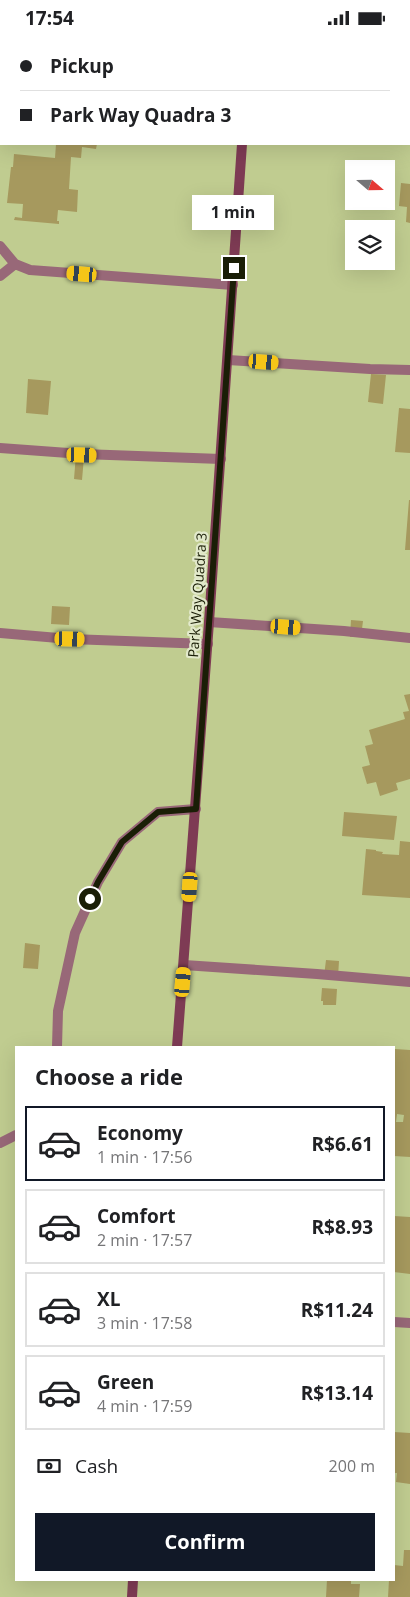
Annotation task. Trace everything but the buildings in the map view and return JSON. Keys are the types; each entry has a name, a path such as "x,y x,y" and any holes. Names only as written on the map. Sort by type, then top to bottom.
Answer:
{"street":[{"name":"Park Way Quadra 3","path":"177,1046 208,644 242,145"},
{"path":"0,246 16,264 30,270 233,285"},
{"path":"0,276 16,264"},
{"path":"228,360 410,370"},
{"path":"0,448 82,455 220,459"},
{"path":"209,622 344,631 410,638"},
{"path":"0,633 70,639 208,644"},
{"path":"57,1046 58,1011 75,933 98,882 122,842 158,812 196,809"},
{"path":"184,965 410,982"},
{"path":"0,1143 15,1136"},
{"path":"395,1322 410,1323"},
{"path":"132,1597 133,1581"}],"route":[{"path":"90,899 122,842 158,812 196,809 234,268"}]}
